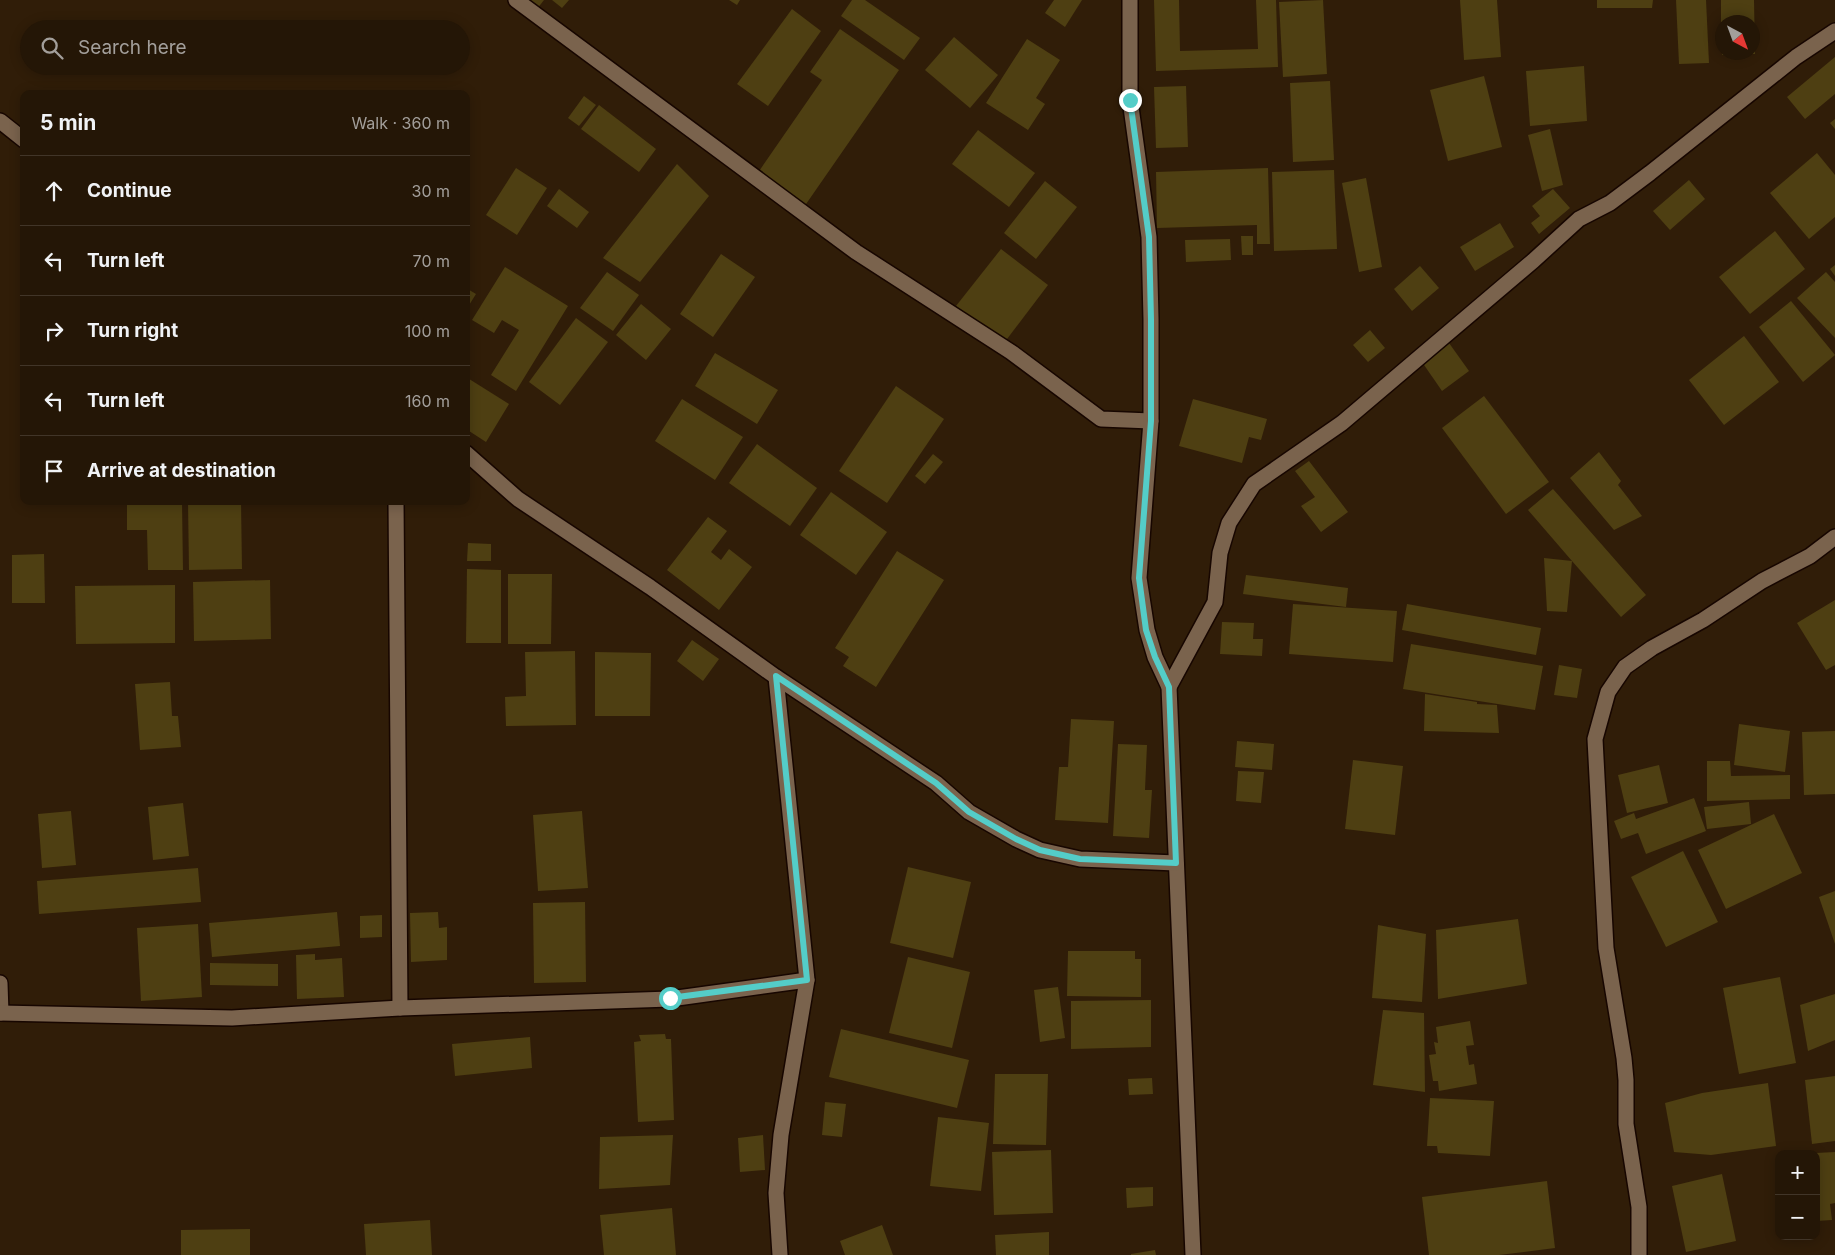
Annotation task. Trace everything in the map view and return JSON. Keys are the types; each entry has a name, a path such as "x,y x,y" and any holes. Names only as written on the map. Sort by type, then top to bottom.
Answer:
{"street":[{"path":"516,0 856,252 1011,352 1101,419 1151,421"},
{"path":"1130,0 1130,100 1149,237 1151,421 1139,578 1146,630 1155,657 1169,687 1193,1255"},
{"path":"1169,687 1215,602 1220,553 1229,523 1254,484 1342,423 1579,219 1626,191 1796,57 1835,31"},
{"path":"0,121 20,137"},
{"path":"470,457 518,499 936,783 969,812 1016,839 1040,850 1080,859 1176,863"},
{"path":"396,505 400,1008"},
{"path":"1639,1255 1639,1207 1626,1124 1624,1058 1606,948 1595,739 1608,692 1625,667 1652,648 1703,620 1762,581 1810,556 1835,537"},
{"path":"776,676 807,980 781,1135 776,1193 780,1255"},
{"path":"0,983 1,1013 232,1018 400,1008 670,998 807,980"}],"building":[{"path":"527,0 544,0 537,9"},
{"path":"552,0 569,0 562,8"},
{"path":"729,0 740,0 737,5"},
{"path":"852,0 865,0 920,38 904,60 841,16"},
{"path":"1054,0 1082,0 1065,27 1045,13"},
{"path":"1154,0 1179,0 1180,51 1258,49 1256,0 1276,0 1278,67 1156,71"},
{"path":"1323,0 1327,74 1283,77 1279,2"},
{"path":"1460,0 1497,0 1501,57 1464,60"},
{"path":"1597,0 1653,0 1652,8 1597,8"},
{"path":"1676,0 1706,0 1709,63 1679,64"},
{"path":"1721,0 1754,0 1754,15 1721,15"},
{"path":"792,9 821,31 768,106 737,84"},
{"path":"840,29 899,70 804,207 757,174 822,80 810,72"},
{"path":"954,37 998,75 970,108 925,70"},
{"path":"1027,39 1060,60 1036,98 1045,104 1028,130 986,103"},
{"path":"1835,57 1835,94 1805,119 1787,97"},
{"path":"1584,66 1587,121 1530,126 1526,71"},
{"path":"1484,76 1502,147 1448,161 1430,90"},
{"path":"1330,81 1334,160 1293,162 1290,83"},
{"path":"1186,86 1188,147 1156,148 1154,87"},
{"path":"584,96 596,105 579,126 568,118"},
{"path":"599,105 656,149 639,172 581,129"},
{"path":"1835,119 1835,129 1830,123"},
{"path":"1550,129 1563,185 1542,191 1528,135"},
{"path":"978,130 1035,173 1009,207 952,164"},
{"path":"1817,153 1835,175 1835,217 1809,239 1770,193"},
{"path":"677,164 709,196 640,282 603,258"},
{"path":"516,168 547,188 517,235 486,215"},
{"path":"1268,168 1270,244 1257,244 1257,225 1157,228 1156,172"},
{"path":"1334,170 1337,249 1274,251 1272,172"},
{"path":"1366,178 1382,267 1359,272 1342,183"},
{"path":"1689,180 1705,199 1670,230 1653,211"},
{"path":"1045,181 1077,207 1036,259 1004,233"},
{"path":"559,189 589,212 577,228 547,206"},
{"path":"1553,189 1570,208 1539,234 1531,223 1540,216 1532,206"},
{"path":"1500,223 1514,247 1475,271 1460,247"},
{"path":"1775,231 1805,269 1750,314 1719,277"},
{"path":"1241,236 1253,236 1253,255 1242,255"},
{"path":"1230,239 1231,260 1186,262 1185,240"},
{"path":"1001,249 1048,285 1004,343 956,306"},
{"path":"721,254 755,277 713,337 680,314"},
{"path":"1835,265 1835,276 1830,269"},
{"path":"1420,266 1439,288 1412,311 1394,289"},
{"path":"505,267 568,306 516,391 491,375 519,330 502,320 494,333 472,320"},
{"path":"607,272 639,295 613,331 580,308"},
{"path":"1826,272 1835,282 1835,338 1797,298"},
{"path":"470,290 476,294 470,304"},
{"path":"1791,301 1835,355 1803,382 1759,327"},
{"path":"641,304 671,329 646,360 616,335"},
{"path":"576,318 608,342 560,405 529,382"},
{"path":"1370,330 1385,348 1368,362 1353,345"},
{"path":"1744,336 1779,382 1724,425 1689,380"},
{"path":"1449,343 1469,371 1442,391 1422,362"},
{"path":"715,353 778,390 757,424 695,386"},
{"path":"470,380 509,404 486,442 470,432"},
{"path":"896,386 944,419 887,503 839,471"},
{"path":"1484,396 1549,482 1506,514 1442,428"},
{"path":"682,399 743,437 715,480 655,441"},
{"path":"1193,399 1267,419 1261,440 1249,437 1242,463 1179,446"},
{"path":"757,444 817,488 790,526 729,483"},
{"path":"1599,452 1621,481 1618,485 1642,516 1614,530 1570,478"},
{"path":"933,454 943,462 925,484 915,476"},
{"path":"1309,461 1348,512 1321,532 1301,506 1315,497 1295,471"},
{"path":"1553,489 1646,595 1621,617 1528,510"},
{"path":"831,492 887,532 856,575 800,535"},
{"path":"127,505 182,505 183,570 148,570 147,530 127,530"},
{"path":"188,505 241,505 242,569 189,570"},
{"path":"708,517 727,531 711,552 721,560 729,549 752,567 719,610 667,570"},
{"path":"468,543 491,544 491,561 467,561"},
{"path":"897,551 944,580 876,687 843,666 849,657 835,648"},
{"path":"44,554 45,603 12,603 12,555"},
{"path":"1544,558 1572,561 1567,612 1547,611"},
{"path":"467,569 501,570 501,643 466,643"},
{"path":"508,574 552,574 551,644 508,644"},
{"path":"1246,575 1348,588 1346,607 1243,594"},
{"path":"270,580 271,639 194,641 193,582"},
{"path":"175,585 175,643 76,644 75,586"},
{"path":"1835,600 1835,665 1826,670 1797,623"},
{"path":"1293,604 1397,611 1393,662 1289,654"},
{"path":"1407,604 1541,628 1536,655 1402,630"},
{"path":"1222,622 1254,623 1253,639 1263,639 1262,656 1220,654"},
{"path":"692,640 719,659 703,681 677,661"},
{"path":"1411,644 1543,666 1535,710 1403,689"},
{"path":"575,651 576,725 506,726 505,697 526,696 525,652"},
{"path":"595,652 651,653 650,716 595,716"},
{"path":"1559,665 1582,669 1577,698 1554,695"},
{"path":"170,682 172,716 178,716 181,747 140,750 135,684"},
{"path":"1425,694 1477,702 1477,704 1497,705 1499,733 1424,731"},
{"path":"1071,719 1114,721 1108,823 1055,820 1059,767 1068,767"},
{"path":"1739,724 1790,731 1785,772 1734,765"},
{"path":"1835,731 1835,794 1804,795 1802,732"},
{"path":"1237,741 1274,744 1272,770 1235,767"},
{"path":"1118,744 1147,745 1145,790 1152,790 1149,838 1113,836"},
{"path":"1353,760 1403,766 1395,835 1345,829"},
{"path":"1707,761 1730,761 1731,776 1790,775 1790,799 1707,801"},
{"path":"1659,765 1668,803 1627,813 1618,775"},
{"path":"1238,771 1264,772 1261,803 1236,801"},
{"path":"1694,798 1706,831 1646,854 1638,833 1621,839 1614,821 1634,813 1636,819"},
{"path":"1749,802 1751,824 1707,829 1704,807"},
{"path":"183,803 189,856 153,860 148,807"},
{"path":"71,811 76,865 42,868 38,814"},
{"path":"582,811 588,888 538,891 533,815"},
{"path":"1774,814 1802,873 1726,909 1698,850"},
{"path":"1683,851 1718,922 1666,947 1631,877"},
{"path":"908,867 971,882 953,958 890,943"},
{"path":"198,868 201,902 39,914 37,881"},
{"path":"1835,891 1835,944 1819,897"},
{"path":"585,902 586,982 534,983 533,903"},
{"path":"337,912 340,946 212,957 209,923"},
{"path":"438,912 439,928 447,927 447,960 411,962 410,913"},
{"path":"382,915 382,937 360,938 360,916"},
{"path":"1518,919 1527,984 1438,999 1436,930"},
{"path":"198,924 202,997 141,1001 137,928"},
{"path":"1378,925 1426,934 1422,1002 1372,998"},
{"path":"1068,951 1135,951 1135,959 1141,959 1141,997 1067,996"},
{"path":"315,954 315,960 342,958 344,997 297,999 296,955"},
{"path":"908,957 970,972 952,1048 889,1033"},
{"path":"210,963 278,964 278,986 210,985"},
{"path":"1780,977 1796,1063 1739,1074 1723,988"},
{"path":"1058,987 1065,1038 1040,1042 1034,990"},
{"path":"1835,994 1835,1040 1808,1051 1800,1005"},
{"path":"1151,1000 1151,1047 1071,1049 1071,1001"},
{"path":"1383,1010 1424,1013 1425,1092 1373,1085"},
{"path":"1470,1021 1474,1045 1466,1046 1469,1065 1474,1064 1477,1084 1439,1091 1438,1081 1433,1081 1429,1055 1436,1054 1434,1042 1438,1043 1436,1027"},
{"path":"841,1029 969,1060 957,1108 829,1077"},
{"path":"665,1034 666,1039 671,1039 674,1120 638,1122 634,1042 641,1041 639,1035"},
{"path":"530,1037 532,1068 455,1076 452,1044"},
{"path":"995,1074 1048,1074 1046,1145 993,1144"},
{"path":"1835,1076 1835,1141 1812,1144 1805,1080"},
{"path":"1152,1078 1153,1094 1129,1095 1128,1079"},
{"path":"1768,1083 1776,1146 1711,1155 1674,1152 1665,1103 1702,1093"},
{"path":"1430,1098 1494,1101 1490,1156 1438,1153 1437,1146 1427,1146"},
{"path":"825,1102 846,1104 842,1137 822,1135"},
{"path":"938,1117 989,1123 981,1191 930,1186"},
{"path":"673,1135 670,1185 599,1189 600,1137"},
{"path":"763,1135 765,1170 740,1172 738,1138"},
{"path":"1051,1150 1053,1213 994,1215 992,1152"},
{"path":"1835,1152 1835,1203 1830,1204 1832,1220 1820,1221 1820,1153"},
{"path":"1722,1174 1736,1241 1686,1252 1672,1186"},
{"path":"1547,1181 1555,1248 1499,1255 1429,1255 1422,1197"},
{"path":"1153,1187 1153,1206 1127,1208 1126,1188"},
{"path":"672,1208 676,1255 604,1255 600,1215"},
{"path":"430,1220 432,1255 366,1255 364,1224"},
{"path":"882,1225 893,1255 845,1255 840,1241"},
{"path":"250,1229 250,1255 181,1255 181,1230"},
{"path":"1049,1232 1049,1255 996,1255 995,1235"},
{"path":"1155,1250 1156,1255 1131,1255 1131,1254"}],"route":[{"path":"670,998 807,980 776,676 936,783 969,812 1016,839 1040,850 1080,859 1176,863 1169,687 1155,657 1146,630 1139,578 1151,421 1151,319 1149,237 1130,100"}]}
